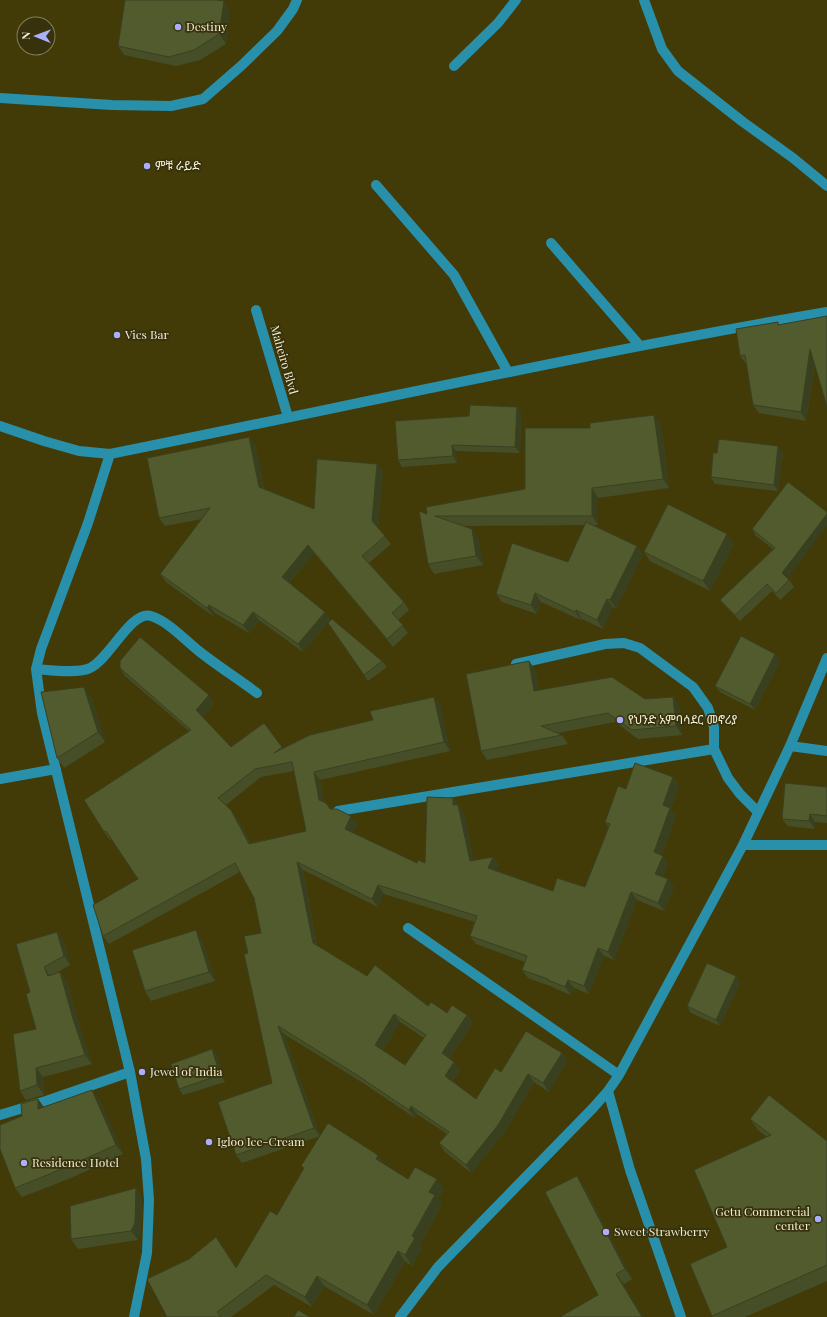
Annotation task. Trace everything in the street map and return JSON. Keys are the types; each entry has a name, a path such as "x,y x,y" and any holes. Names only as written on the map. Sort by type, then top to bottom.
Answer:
{"street":[{"path":"0,98 112,105 171,106 203,99 241,66 277,31 297,0"},
{"path":"454,66 498,23 516,0"},
{"path":"644,0 662,49 678,71 742,122 793,158 827,186"},
{"path":"376,185 454,275 508,372"},
{"path":"551,243 640,346"},
{"name":"Maheiro Blvd","path":"256,310 288,417"},
{"path":"0,426 79,451 110,454 703,333 827,312"},
{"path":"110,454 88,523 41,649 36,669 42,713 130,1072 146,1159 149,1200 147,1253 134,1317"},
{"path":"36,669 68,671 90,668 106,656 133,623 141,617 150,616 166,625 200,652 257,693"},
{"path":"506,667 605,644 624,643 640,648 693,687 708,708 714,727 714,749 728,778 740,794 758,812"},
{"path":"400,1317 438,1267 593,1108 608,1091 619,1075 743,845 790,746 827,658"},
{"path":"790,746 827,751"},
{"path":"338,811 714,749"},
{"path":"0,779 56,769"},
{"path":"743,845 827,845"},
{"path":"408,928 619,1075"},
{"path":"0,1115 46,1102 130,1072"},
{"path":"608,1091 630,1170 682,1317"}],"building":[{"name":"Destiny","path":"125,0 224,1 219,34 194,50 169,57 118,46"},
{"path":"827,316 827,407 810,349 801,412 753,405 745,355 740,356 736,329 778,322 778,325"},
{"path":"470,405 517,407 515,447 452,445 453,456 398,460 395,421 469,416"},
{"path":"654,415 663,479 592,488 592,516 435,516 472,529 476,556 428,564 419,511 427,514 426,507 525,489 525,428 590,428 590,423"},
{"path":"249,437 259,487 314,509 317,459 377,464 372,521 385,536 362,556 404,602 392,613 403,625 387,639 308,545 282,577 325,612 298,644 253,612 243,625 209,605 207,608 160,574 210,508 159,518 147,458"},
{"path":"719,439 778,446 774,485 711,477 713,453 717,453"},
{"path":"788,482 827,512 827,514 782,573 789,580 776,593 767,584 735,615 720,600 775,548 752,529"},
{"path":"668,504 727,534 703,581 644,552"},
{"path":"586,522 637,546 610,600 607,599 597,620 576,610 575,612 535,593 531,605 496,594 512,543 568,562"},
{"path":"332,619 382,661 364,675 328,623"},
{"path":"741,636 775,654 750,704 715,686"},
{"path":"140,637 209,695 196,710 231,747 264,723 282,747 274,753 310,735 373,720 370,711 434,697 444,742 314,772 319,800 326,803 330,809 337,809 351,816 345,829 417,863 418,860 425,863 427,797 453,798 453,805 458,805 470,861 493,857 488,868 553,891 557,878 585,887 610,824 605,822 618,786 626,789 635,763 673,777 663,805 670,808 654,852 663,856 655,874 668,879 658,903 631,892 608,952 598,948 584,986 568,980 565,987 522,970 527,956 470,936 477,916 378,885 372,899 297,862 313,943 367,976 375,965 428,1006 431,1002 447,1013 452,1005 467,1015 442,1053 454,1062 445,1076 476,1099 495,1068 501,1072 526,1031 562,1053 543,1083 528,1074 498,1125 466,1165 439,1143 449,1132 411,1106 409,1110 357,1075 278,1026 314,1128 236,1155 218,1102 272,1083 244,954 248,953 244,936 261,933 254,898 235,863 103,936 93,905 138,879 106,831 104,832 84,800 191,730 120,668 120,661","holes":["292,762 306,831 249,844 231,810 218,798 255,769","394,1014 426,1035 405,1065 375,1045"]},
{"path":"529,661 534,691 612,677 645,699 673,697 676,726 632,730 608,713 541,726 562,735 481,751 466,674"},
{"path":"84,687 98,732 57,758 41,692"},
{"path":"785,783 827,787 827,816 810,814 809,821 782,819"},
{"path":"196,930 209,972 145,991 132,950"},
{"path":"57,932 64,956 44,967 48,976 60,972 85,1055 36,1068 37,1085 20,1091 13,1034 36,1029 26,994 30,992 16,944"},
{"path":"707,963 736,976 716,1020 687,1006"},
{"path":"212,1049 220,1075 179,1089 171,1064"},
{"path":"92,1090 116,1145 15,1188 0,1149 0,1125 22,1116 21,1104 38,1099 38,1109"},
{"path":"769,1095 827,1141 827,1265 712,1316 690,1264 727,1247 694,1170 771,1135 750,1119"},
{"path":"328,1123 378,1155 376,1159 408,1179 415,1167 437,1179 429,1192 435,1195 412,1236 415,1238 405,1255 398,1251 367,1305 317,1276 305,1297 266,1275 217,1312 221,1317 167,1317 147,1279 189,1259 216,1237 236,1268 270,1211 277,1215 304,1168 301,1166"},
{"path":"577,1176 625,1269 616,1274 642,1317 560,1317 598,1295 545,1192"},
{"path":"136,1188 135,1223 131,1231 71,1239 70,1206"},
{"path":"298,1310 310,1317 294,1317"}],"place":[{"name":"Destiny","path":"178,27"},
{"name":"ምቹ ራይድ","path":"147,166"},
{"name":"Vics Bar","path":"117,335"},
{"name":"የህንድ አምባሳደር መኖሪያ","path":"620,720"},
{"name":"Jewel of India","path":"142,1072"},
{"name":"Igloo Ice-Cream","path":"209,1142"},
{"name":"Residence Hotel","path":"24,1163"},
{"name":"Getu Commercial center","path":"818,1219"},
{"name":"Sweet Strawberry","path":"606,1232"}]}
